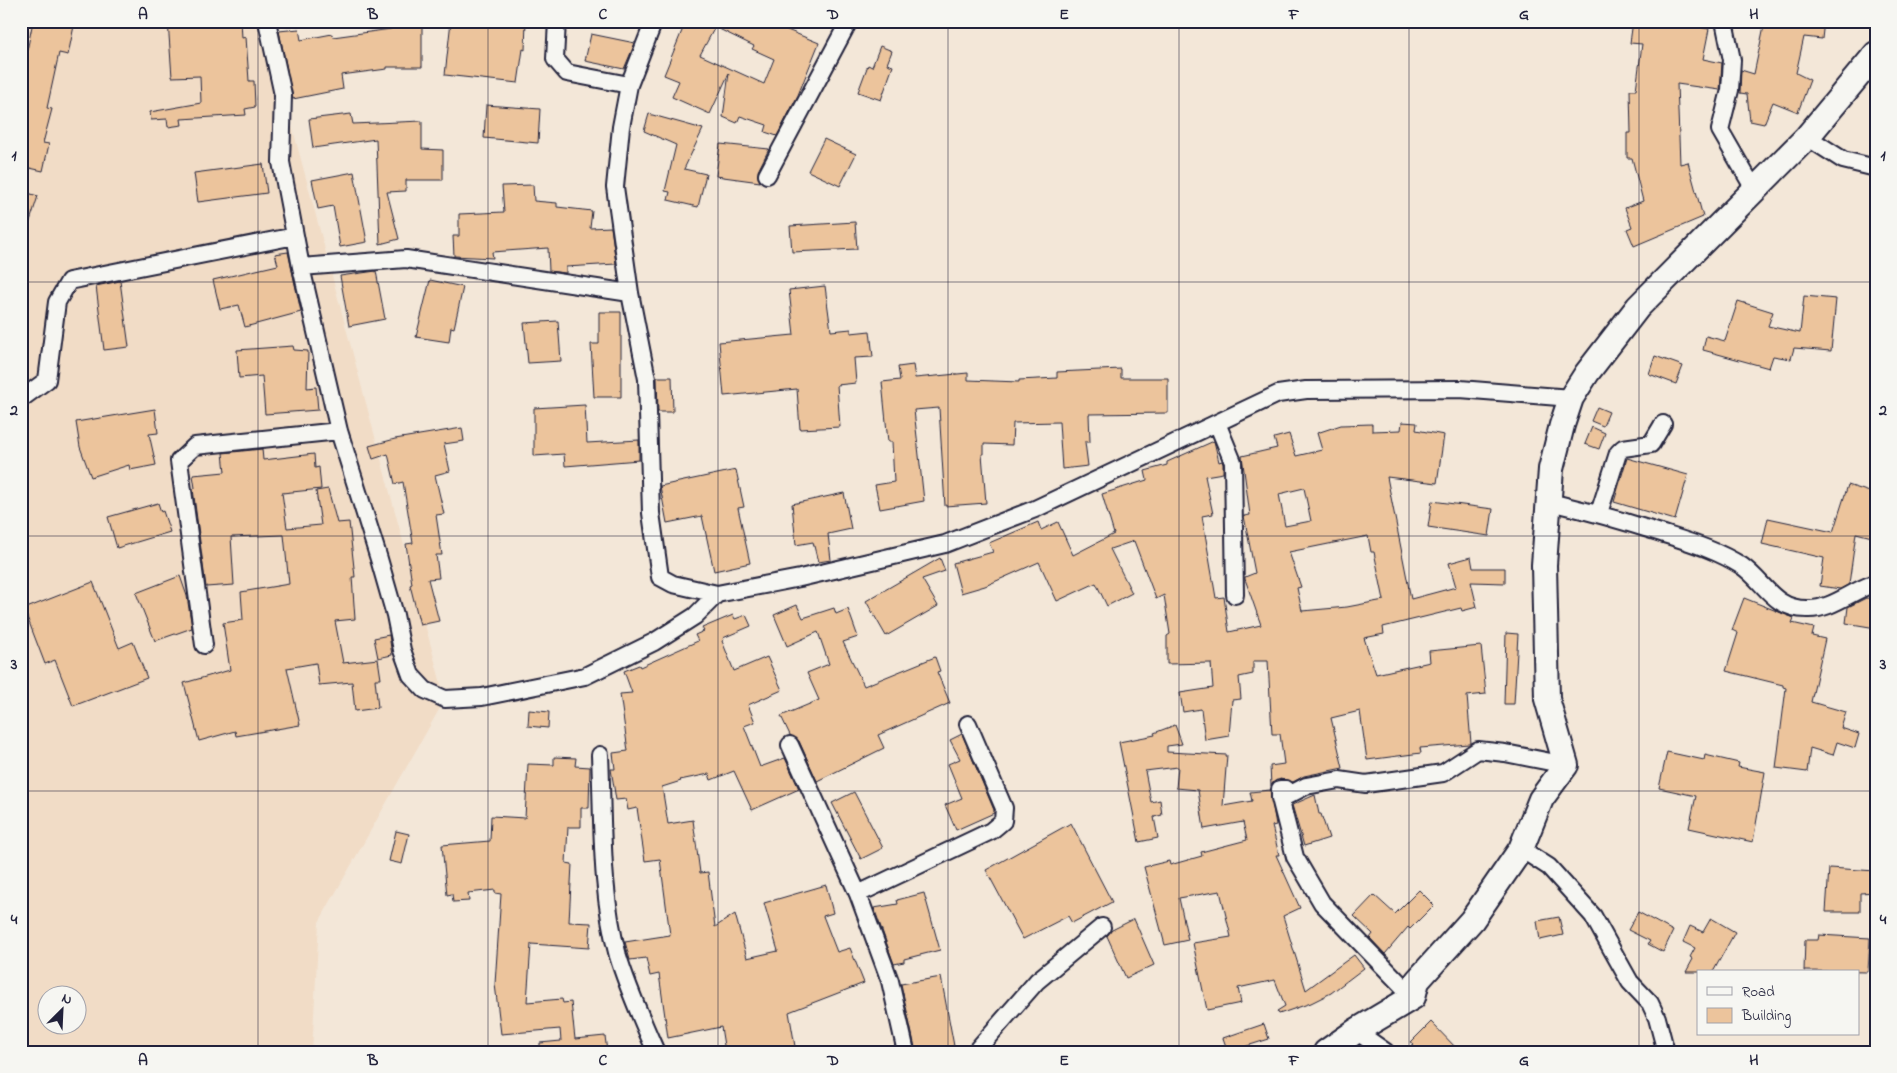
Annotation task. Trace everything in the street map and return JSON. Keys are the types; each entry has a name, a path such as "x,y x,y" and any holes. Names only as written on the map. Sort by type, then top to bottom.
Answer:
{"main road":[{"path":"1326,1052 1356,1030 1412,997 1417,981 1472,920 1521,849 1541,800 1566,765 1547,699 1544,565 1551,469 1562,425 1572,398 1586,373 1638,306 1807,137 1876,54"}],"street":[{"path":"266,21 283,95 282,162 301,267 339,431 380,559 402,650 411,675 424,690 445,699 482,697 585,676 654,642 695,616 716,594"},
{"path":"557,21 555,59 567,73 629,85"},
{"path":"654,21 629,85 621,127 615,187 630,293 647,379 651,513 660,577 673,584 716,594 800,578 945,544 1035,509 1278,394 1306,390 1460,389 1572,398"},
{"path":"767,175 849,21"},
{"path":"1724,21 1732,60 1730,90 1720,130 1754,189"},
{"path":"1807,137 1844,160 1876,168"},
{"path":"21,399 47,380 57,302 69,281 295,236"},
{"path":"301,267 406,259 630,293"},
{"path":"1217,423 1233,462 1236,528 1235,595"},
{"path":"1599,513 1618,453 1623,448 1651,444 1663,424"},
{"path":"204,646 179,461 195,446 339,431"},
{"path":"1550,502 1599,513 1710,549 1743,567 1773,598 1788,605 1805,609 1825,607 1851,592 1870,585"},
{"path":"858,894 991,831 1003,821 1004,808 968,724"},
{"path":"790,745 858,894 890,981 906,1052"},
{"path":"1412,997 1322,903 1295,857 1280,798 1280,789 1286,789 1285,797 1306,786 1339,780 1366,784 1443,773 1478,750 1505,753 1566,765"},
{"path":"600,754 603,850 618,955 633,999 656,1052"},
{"path":"1521,849 1549,867 1593,916 1630,982 1650,1003 1657,1018 1666,1052"},
{"path":"975,1052 1037,981 1102,927"},
{"path":"1356,1030 1386,1052"}],"shaded area":[{"path":"21,21 264,21 445,699 319,922 312,1052 21,1052"}],"building":[{"path":"33,21 75,21 68,55 59,53 47,108 52,109 43,143 49,144 43,171 21,166 21,122 29,94 21,93 21,60 25,61"},
{"path":"168,21 241,21 242,38 246,37 249,81 254,81 255,107 245,109 246,115 181,119 182,125 168,127 167,119 151,120 150,112 201,103 200,76 172,77"},
{"path":"391,21 422,21 422,67 387,67 387,69 341,75 343,89 293,99 279,31 299,29 301,40 332,34 333,37 391,29"},
{"path":"451,21 526,21 525,50 523,49 518,83 445,75"},
{"path":"686,21 783,21 780,27 819,43 798,95 777,136 765,132 767,125 740,116 737,123 723,117 729,73 710,114 672,97 679,81 664,75","holes":["715,27 754,46 752,49 774,59 764,84 700,55"]},
{"path":"1633,21 1668,21 1709,29 1703,59 1722,63 1720,90 1677,84 1680,164 1688,162 1703,217 1634,246 1627,229 1632,227 1625,208 1643,201 1632,158 1627,158 1627,133 1631,133 1630,90 1636,90 1642,44 1630,43"},
{"path":"1765,21 1824,21 1822,39 1804,37 1796,73 1810,80 1798,112 1773,102 1764,124 1750,121 1747,94 1740,93 1741,70 1754,74"},
{"path":"591,34 635,43 624,69 585,61"},
{"path":"880,46 892,51 887,64 893,66 881,100 858,92 868,65 872,67"},
{"path":"486,105 540,109 538,143 484,138"},
{"path":"351,114 353,124 422,121 422,149 443,150 443,180 406,180 406,191 387,192 399,239 380,244 376,139 313,148 309,119"},
{"path":"649,114 703,129 684,169 706,174 698,207 668,200 670,192 665,191 676,145 644,131"},
{"path":"824,139 856,154 840,186 808,171"},
{"path":"720,144 769,149 758,171 760,182 716,176"},
{"path":"263,164 267,193 198,202 194,173"},
{"path":"354,172 367,242 340,247 333,206 318,209 312,180"},
{"path":"533,185 534,201 557,203 557,207 592,211 590,228 611,227 616,264 566,267 566,273 549,271 548,248 492,252 493,258 454,256 453,236 459,236 459,214 504,212 502,186"},
{"path":"21,191 38,196 24,240 21,240"},
{"path":"855,222 857,249 792,252 790,226"},
{"path":"288,252 301,312 245,327 239,305 220,309 213,280 278,265 275,254"},
{"path":"376,271 385,319 349,326 340,276"},
{"path":"430,280 463,287 454,328 451,327 449,342 416,337"},
{"path":"120,281 129,347 104,350 96,286"},
{"path":"825,286 831,331 851,329 851,333 870,331 873,357 854,358 856,383 837,385 840,427 800,429 797,389 724,396 719,342 794,335 789,290"},
{"path":"1804,296 1836,299 1831,351 1794,348 1791,359 1773,356 1769,368 1703,350 1706,336 1725,341 1738,301 1773,312 1768,326 1800,333"},
{"path":"599,312 621,312 621,397 594,397 591,344 599,344"},
{"path":"558,321 561,361 528,363 524,323"},
{"path":"293,346 294,350 308,351 307,388 316,387 318,410 265,414 262,376 239,378 237,350"},
{"path":"1655,356 1683,366 1676,384 1649,374"},
{"path":"913,365 915,378 968,373 968,380 1019,382 1019,380 1057,378 1057,372 1121,369 1121,378 1168,378 1168,413 1089,414 1090,442 1085,442 1088,466 1062,469 1059,422 1013,423 1012,445 984,444 984,454 982,454 986,503 945,506 939,408 914,410 924,501 880,509 875,485 894,482 892,442 888,442 882,382 900,380 898,367"},
{"path":"657,377 672,377 673,412 658,412"},
{"path":"585,405 587,443 639,440 639,460 565,466 564,454 534,456 534,408"},
{"path":"1597,407 1609,412 1603,426 1591,421"},
{"path":"155,409 158,433 149,434 156,465 130,470 129,465 91,477 80,447 76,422"},
{"path":"1402,422 1417,423 1416,430 1444,435 1437,483 1387,477 1411,599 1456,587 1449,563 1471,557 1473,568 1505,568 1505,583 1471,582 1477,607 1462,611 1461,608 1383,627 1384,634 1364,638 1376,674 1430,662 1429,651 1481,646 1486,694 1467,696 1471,743 1469,744 1420,748 1421,753 1367,760 1360,711 1331,718 1343,768 1304,776 1293,782 1280,779 1271,786 1270,766 1284,764 1280,734 1272,734 1268,661 1253,661 1253,674 1239,677 1241,699 1232,700 1229,736 1205,740 1201,709 1183,712 1180,693 1213,688 1211,663 1167,664 1167,636 1170,634 1164,595 1156,599 1134,541 1110,549 1132,593 1107,606 1096,583 1057,601 1039,562 985,586 961,593 953,563 993,552 989,543 1038,522 1041,530 1058,522 1073,555 1114,534 1102,494 1147,480 1145,471 1167,465 1167,462 1214,441 1219,462 1222,461 1223,464 1223,473 1205,476 1213,514 1202,516 1216,598 1224,597 1229,632 1261,625 1245,579 1245,577 1255,573 1244,516 1250,515 1242,456 1277,448 1274,438 1289,434 1296,456 1322,450 1317,433 1341,425 1372,424 1372,431 1401,430","holes":["1304,488 1311,521 1285,526 1279,494","1368,536 1371,552 1374,552 1384,600 1347,607 1302,611 1297,588 1301,587 1289,552"]},
{"path":"1592,427 1605,433 1599,449 1585,444"},
{"path":"462,428 464,441 444,444 450,471 435,475 444,514 436,515 442,555 436,555 439,578 428,579 439,621 420,625 410,585 412,584 406,544 413,543 403,482 395,484 388,454 373,459 369,446 395,439"},
{"path":"262,449 263,460 314,454 315,468 319,467 321,489 282,493 287,528 321,525 316,491 328,489 337,523 349,522 355,577 352,577 355,619 335,621 343,663 378,659 381,679 375,679 378,708 355,711 352,682 319,685 316,663 287,668 300,725 236,736 235,731 199,741 184,683 230,670 223,623 243,620 241,592 289,584 284,535 231,537 234,585 206,587 193,489 195,488 193,475 225,472 223,453"},
{"path":"1627,458 1688,475 1675,520 1614,502"},
{"path":"736,470 744,507 738,508 750,563 714,571 702,516 667,523 660,486"},
{"path":"1848,485 1876,494 1876,538 1856,533 1849,584 1840,589 1820,586 1824,558 1762,544 1768,518 1833,532"},
{"path":"844,493 851,529 828,534 831,560 818,562 813,542 796,545 792,504"},
{"path":"1432,501 1493,509 1489,536 1428,527"},
{"path":"158,503 161,512 163,511 170,532 117,548 108,517"},
{"path":"940,558 945,571 922,579 938,606 886,636 866,601"},
{"path":"180,576 187,596 192,628 155,641 136,593"},
{"path":"93,582 119,648 133,642 147,678 73,706 55,660 45,664 24,609"},
{"path":"1744,598 1794,618 1792,623 1814,628 1812,636 1825,639 1811,702 1846,712 1841,728 1859,734 1855,748 1837,742 1833,755 1810,748 1807,772 1776,768 1786,688 1783,685 1726,671 1738,633 1732,630"},
{"path":"1866,598 1876,599 1876,628 1846,623 1848,607"},
{"path":"797,605 803,618 834,608 836,614 848,609 858,637 843,642 864,686 935,657 940,671 937,672 950,703 878,735 884,748 817,781 799,741 790,735 781,716 819,700 807,673 829,664 818,632 787,646 774,615"},
{"path":"733,615 735,619 746,615 751,626 723,638 724,640 722,641 734,671 767,657 782,690 748,705 755,722 744,726 760,767 785,758 799,789 752,810 734,771 711,780 709,774 680,780 662,787 668,824 693,820 700,873 708,872 715,927 735,914 747,958 778,951 764,903 826,885 833,913 823,916 837,952 850,948 864,983 789,1012 796,1052 725,1052 721,1027 668,1038 659,974 650,976 646,958 630,960 625,942 670,935 660,859 645,861 637,808 628,810 626,799 616,800 611,769 615,769 613,753 628,751 620,694 632,693 624,671 639,665 640,667 698,641 695,635 704,631 702,628"},
{"path":"1506,633 1518,634 1514,704 1504,704"},
{"path":"389,635 392,655 378,658 374,638"},
{"path":"529,710 549,712 548,728 528,726"},
{"path":"1175,725 1182,744 1167,746 1167,752 1227,755 1223,806 1252,801 1250,792 1270,790 1276,825 1272,826 1279,855 1276,855 1300,908 1283,916 1306,990 1354,955 1364,968 1331,993 1311,1003 1279,1014 1277,1011 1285,1006 1275,980 1238,988 1241,1003 1207,1010 1193,943 1231,937 1220,891 1179,898 1188,940 1165,945 1144,867 1169,861 1170,865 1202,856 1201,852 1247,840 1243,822 1204,829 1198,790 1176,788 1178,767 1145,771 1151,802 1160,800 1162,815 1154,817 1158,838 1139,842 1119,742 1155,735 1154,733"},
{"path":"962,734 994,813 956,830 945,805 962,798 948,764 960,759 950,740"},
{"path":"1667,752 1704,760 1705,755 1739,763 1738,767 1765,772 1753,842 1689,828 1696,796 1659,788"},
{"path":"554,757 576,758 575,766 590,767 589,808 581,808 581,827 568,827 566,863 572,864 569,922 591,923 589,948 531,944 527,1002 562,999 563,1003 571,1002 575,1039 605,1036 607,1052 540,1052 540,1043 561,1041 560,1029 501,1034 495,984 501,894 495,893 495,890 468,893 469,901 453,902 452,894 447,895 442,845 490,841 491,816 525,818 528,764 554,765"},
{"path":"854,792 883,848 861,859 832,803"},
{"path":"1315,795 1319,814 1321,814 1329,838 1304,846 1292,805"},
{"path":"1071,823 1112,902 1072,923 1068,916 1023,939 986,870"},
{"path":"396,831 409,834 402,864 389,861"},
{"path":"1829,868 1876,871 1876,892 1860,893 1860,912 1826,912"},
{"path":"1419,890 1434,905 1410,929 1408,927 1385,954 1370,938 1373,934 1354,916 1374,895 1395,914"},
{"path":"924,893 940,950 904,959 904,962 894,964 874,908 898,904 897,900"},
{"path":"1638,912 1673,931 1663,952 1648,944 1650,941 1628,930"},
{"path":"1559,917 1563,935 1540,940 1537,921"},
{"path":"1711,918 1735,932 1714,970 1686,972 1693,959 1690,957 1695,948 1683,942 1690,926 1703,932"},
{"path":"1134,919 1154,965 1126,978 1107,936 1112,930"},
{"path":"1819,935 1870,938 1868,972 1860,972 1860,970 1804,970 1805,940 1818,940"},
{"path":"941,977 954,1046 916,1052 901,984"},
{"path":"1431,1022 1460,1052 1403,1052 1414,1044 1411,1042"},
{"path":"1264,1024 1269,1039 1228,1052 1223,1038"}]}
